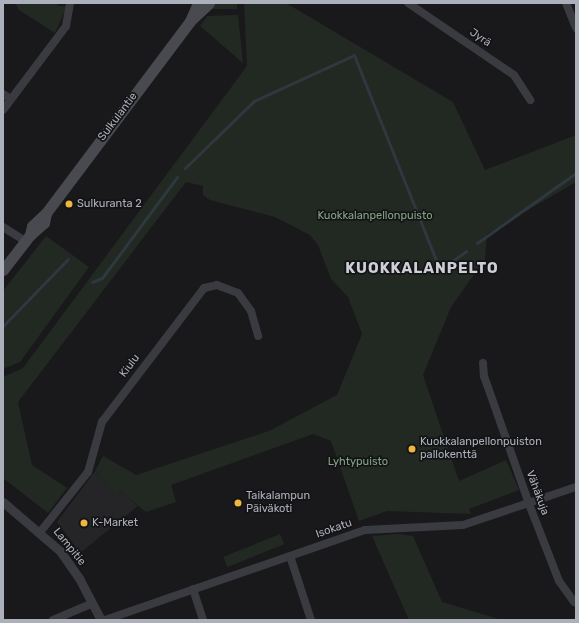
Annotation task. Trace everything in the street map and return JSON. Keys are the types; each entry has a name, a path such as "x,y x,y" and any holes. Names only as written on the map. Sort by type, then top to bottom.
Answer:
{"main road":[{"name":"Sulkulantie","path":"190,21 198,3"},
{"name":"Sulkulantie","path":"3,270 27,238 38,218 46,214 190,21 209,3"}],"street":[{"path":"3,110 66,26 70,3"},
{"name":"Jyrä","path":"408,3 514,74 530,100"},
{"path":"566,3 576,28"},
{"path":"3,94 11,99"},
{"path":"3,227 27,238"},
{"name":"Kiulu","path":"41,531 88,472 102,422 204,288 217,286 238,293 251,311 258,336"},
{"name":"Vähäkuja","path":"483,363 484,376 529,504 559,581 574,602"},
{"name":"Isokatu","path":"105,620 366,530 463,525 576,487"},
{"name":"Lampitie","path":"3,502 41,531 76,574 101,620"},
{"path":"290,556 311,620"},
{"path":"193,589 203,620"},
{"path":"54,620 93,603"}],"shaded area":[{"path":"95,471 117,494 120,491 138,506 80,553 57,522"}],"green space":[{"path":"15,3 57,3 58,6 67,6 55,33 19,10"},
{"path":"216,3 237,3 237,9 212,9"},
{"path":"244,3 286,3 453,102 485,170 576,135 576,182 487,234 485,259 451,307 423,375 459,481 506,460 519,490 469,509 471,514 387,511 359,521 331,441 313,434 171,485 176,502 146,512 120,491 117,495 95,471 103,456 136,475 269,431 337,395 362,334 348,297 331,279 318,245 310,235 275,217 210,200 203,195 203,186 186,182 18,402 32,465 67,488 48,513 3,478 3,377 23,368 247,66"},
{"path":"238,15 243,63 200,26 207,16"},
{"path":"46,236 89,267 20,362 3,369 3,291"},
{"path":"280,534 284,544 228,567 223,557"},
{"path":"398,534 413,536 442,602 502,620 409,620 372,536"}],"waterway":[{"path":"185,168 254,101 354,55 440,270 466,251"},
{"path":"477,243 576,173"},
{"path":"92,282 102,278 177,177"},
{"path":"3,326 68,259"}],"place":[{"name":"Sulkuranta 2","path":"69,204"},
{"name":"Kuokkalanpellonpuiston pallokenttä","path":"412,449"},
{"name":"Taikalampun Päiväkoti","path":"238,503"},
{"name":"K-Market","path":"84,523"}],"district":[{"name":"KUOKKALANPELTO","path":"422,269"}],"park label":[{"name":"Kuokkalanpellonpuisto","path":"375,216"},
{"name":"Lyhtypuisto","path":"358,462"}]}
